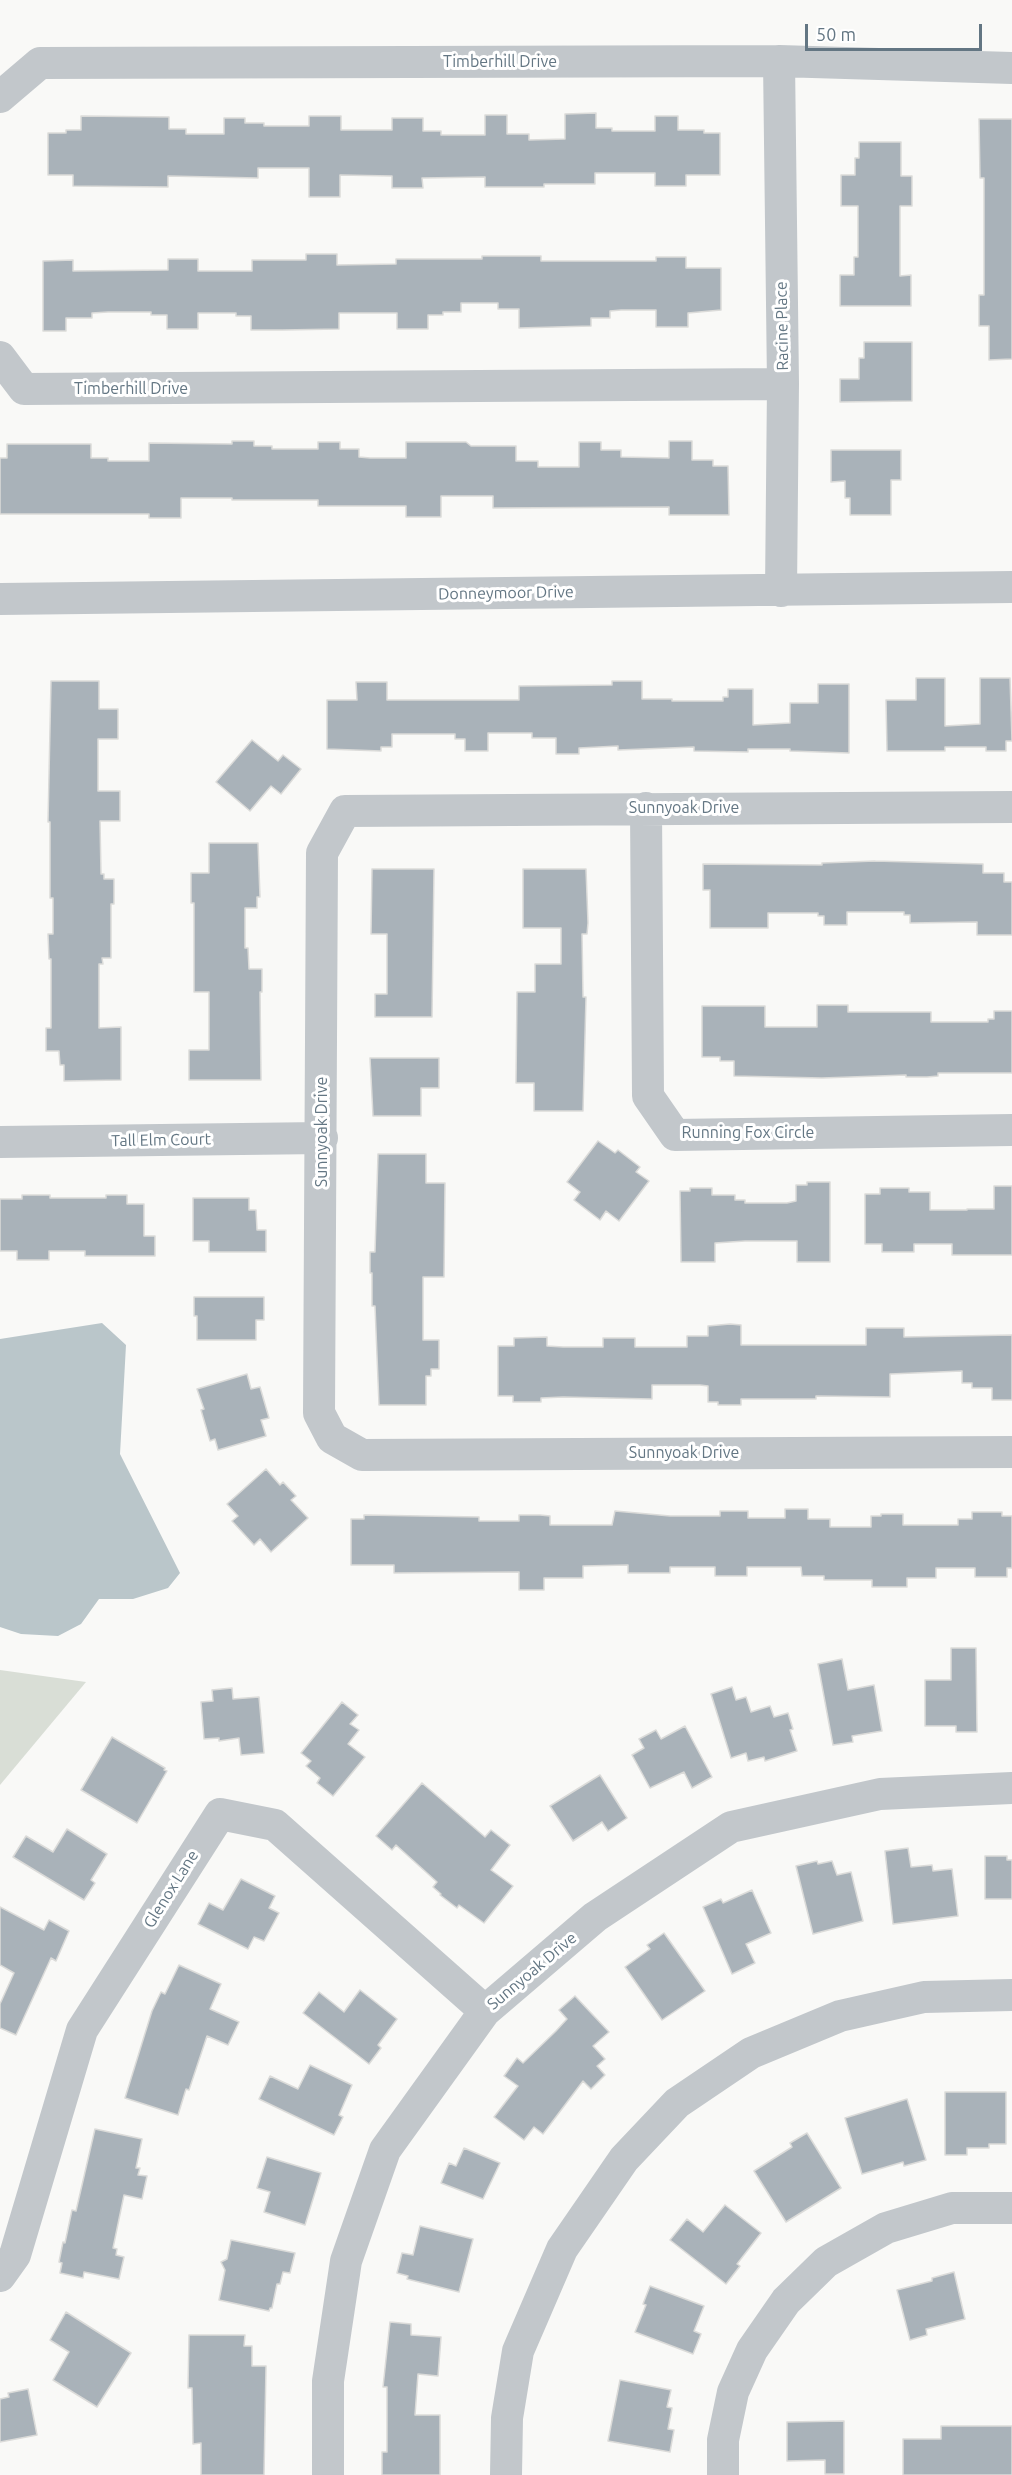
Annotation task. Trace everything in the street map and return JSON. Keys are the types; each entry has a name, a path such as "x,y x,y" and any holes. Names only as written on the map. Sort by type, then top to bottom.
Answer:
{"street":[{"name":"Timberhill Drive","path":"0,97 40,63 779,61 1012,68"},
{"name":"Racine Place","path":"779,61 783,384 781,591"},
{"name":"Timberhill Drive","path":"0,357 24,389 783,384"},
{"name":"Donneymoor Drive","path":"0,599 1012,587"},
{"name":"Sunnyoak Drive","path":"1012,807 345,811 322,853 319,1413 332,1438 362,1455 1012,1452"},
{"name":"Running Fox Circle","path":"645,808 648,1096 675,1135 1012,1130"},
{"name":"Tall Elm Court","path":"0,1142 322,1138"},
{"name":"Sunnyoak Drive","path":"328,2475 328,2381 346,2261 385,2150 484,2011 595,1917 731,1827 880,1794 1012,1788"},
{"name":"Glenox Lane","path":"0,2276 15,2255 82,2030 220,1814 275,1824 484,2011"},
{"path":"506,2475 507,2418 518,2351 562,2249 624,2159 677,2103 752,2053 840,2016 924,1997 1012,1995"},
{"path":"723,2475 723,2440 733,2392 752,2350 786,2301 826,2262 886,2228 952,2208 1012,2208"}],"shaded area":[{"path":"102,1323 126,1345 120,1454 180,1573 168,1588 133,1599 99,1599 81,1624 58,1636 21,1634 0,1627 0,1339"},
{"path":"0,1670 86,1682 0,1785"}],"building":[{"path":"596,113 596,128 612,128 612,131 655,131 655,116 678,116 678,130 704,130 704,133 720,133 720,175 686,175 686,186 655,186 655,173 595,173 595,184 485,187 485,177 422,178 423,188 392,188 392,176 340,175 340,197 309,197 309,168 258,168 258,178 168,176 168,187 73,186 73,175 48,175 48,133 81,130 81,116 169,117 169,129 186,129 186,134 224,134 224,118 245,118 245,123 264,123 264,126 309,126 309,116 341,116 341,130 392,130 392,118 423,118 423,131 441,131 441,135 485,135 485,115 507,115 507,134 529,134 529,140 565,139 565,114"},
{"path":"979,119 1012,119 1012,359 989,360 989,326 979,326 979,295 984,295 984,178 980,178"},
{"path":"859,142 901,142 901,176 912,176 912,206 900,206 900,276 911,275 911,306 840,306 840,275 854,275 854,257 858,257 858,206 841,206 841,175 855,175 855,158 859,158"},
{"path":"306,254 337,254 337,265 396,264 396,259 482,259 482,256 541,256 541,261 656,261 656,257 686,257 686,268 721,268 721,310 688,313 688,327 656,327 656,310 621,310 610,311 610,318 591,318 591,326 519,328 519,309 498,309 498,303 461,303 461,312 428,315 428,329 397,329 397,313 339,313 339,329 282,330 251,330 251,316 236,316 236,313 198,313 198,329 167,329 167,315 151,315 151,312 108,312 92,313 92,318 66,318 66,331 43,331 43,261 73,260 73,271 168,270 168,259 198,259 198,271 252,271 252,260 306,260"},
{"path":"864,342 912,342 912,401 840,402 840,379 859,379 859,358 864,358"},
{"path":"232,441 254,441 254,446 272,446 272,449 318,449 318,442 340,442 340,449 359,449 359,457 370,458 406,458 406,442 466,442 471,446 516,446 516,461 538,461 538,467 579,467 579,442 601,442 601,450 621,450 621,457 669,458 669,441 692,441 692,460 713,460 713,466 728,466 729,515 669,515 669,507 493,508 493,496 441,496 441,517 406,517 406,506 318,506 318,500 232,500 232,498 181,498 181,518 149,518 149,514 0,514 0,458 7,458 7,444 91,444 91,458 108,458 108,461 149,461 149,443 232,444"},
{"path":"831,450 901,450 901,480 891,480 891,515 850,515 850,498 845,498 845,481 831,482"},
{"path":"916,678 945,678 945,726 980,724 980,678 1010,678 1012,741 1006,741 1006,751 986,751 986,747 945,747 945,751 887,751 886,700 916,700"},
{"path":"51,681 99,681 99,709 118,709 118,739 98,739 98,791 120,791 120,821 100,821 101,874 104,874 104,879 114,879 114,904 111,904 111,958 102,958 103,964 99,964 99,1028 121,1027 121,1080 64,1081 64,1065 60,1065 59,1051 46,1051 46,1028 51,1028 51,959 49,959 48,934 53,934 53,898 50,898 50,822 48,822"},
{"path":"612,681 642,681 642,699 672,699 672,701 723,701 723,697 728,697 728,689 753,689 753,725 790,723 790,703 818,703 818,684 849,684 849,753 790,751 790,749 748,749 748,752 694,751 694,747 618,750 618,746 579,748 579,754 556,754 556,738 532,738 532,733 488,733 488,751 465,751 465,739 455,739 455,734 392,734 392,747 381,747 381,751 327,749 327,700 357,700 356,682 387,682 387,700 519,700 519,686 612,685"},
{"path":"252,740 278,761 283,755 301,769 281,794 271,786 250,811 216,782"},
{"path":"209,843 258,843 260,897 257,897 257,908 245,908 245,948 248,948 249,969 262,969 261,1080 189,1080 189,1050 209,1050 209,992 194,992 194,903 191,903 191,873 209,873"},
{"path":"875,861 983,864 983,873 1004,873 1004,882 1012,882 1012,935 977,935 977,922 910,923 910,915 904,915 904,912 847,912 847,925 824,925 824,916 818,916 818,913 768,913 768,928 710,928 710,890 703,890 703,864 822,865 822,863"},
{"path":"372,869 434,869 432,1017 375,1017 375,994 387,994 387,934 371,934"},
{"path":"523,869 586,869 588,923 587,934 582,934 583,997 586,997 583,1111 534,1111 534,1083 516,1083 517,992 535,992 535,964 561,964 561,928 523,928"},
{"path":"817,1005 848,1005 848,1012 931,1012 931,1022 988,1022 988,1019 994,1019 994,1011 1012,1011 1012,1073 938,1073 938,1076 927,1077 906,1077 906,1075 822,1078 734,1076 734,1061 720,1061 720,1057 702,1057 702,1006 765,1006 765,1027 817,1027"},
{"path":"370,1058 439,1058 439,1088 421,1088 421,1116 373,1116"},
{"path":"598,1141 615,1153 618,1150 640,1167 636,1172 649,1181 619,1221 606,1211 600,1220 574,1200 580,1192 567,1182"},
{"path":"378,1154 426,1154 426,1183 445,1183 444,1277 423,1277 423,1340 439,1340 439,1369 431,1369 431,1376 426,1376 426,1405 379,1405 375,1306 372,1306 372,1273 370,1273 370,1252 375,1252"},
{"path":"807,1182 830,1182 830,1262 797,1262 797,1241 745,1241 715,1243 715,1262 681,1262 680,1191 690,1191 690,1188 712,1188 712,1195 735,1195 735,1200 745,1200 745,1203 787,1203 796,1201 796,1185 807,1185"},
{"path":"994,1186 1012,1186 1012,1255 952,1255 952,1244 914,1244 914,1252 882,1252 882,1244 865,1244 865,1194 880,1194 880,1188 909,1188 909,1192 930,1192 930,1210 994,1209"},
{"path":"22,1195 50,1195 50,1198 106,1198 106,1195 127,1195 127,1204 144,1204 144,1236 155,1236 155,1256 85,1256 85,1251 49,1251 49,1260 17,1260 17,1251 0,1251 0,1199 22,1199"},
{"path":"193,1198 249,1198 249,1210 256,1210 257,1230 266,1230 266,1252 209,1252 209,1241 193,1241"},
{"path":"194,1297 264,1297 264,1320 256,1320 256,1340 197,1340"},
{"path":"741,1325 741,1345 866,1345 866,1328 904,1328 904,1337 1012,1335 1012,1400 992,1400 992,1388 972,1388 972,1383 962,1383 962,1371 890,1374 890,1397 816,1396 816,1399 741,1399 741,1405 718,1405 718,1402 708,1402 708,1386 700,1385 652,1385 652,1399 563,1397 541,1398 541,1402 513,1402 513,1396 498,1396 498,1346 514,1346 514,1338 547,1337 547,1346 563,1347 603,1347 603,1338 635,1338 635,1347 687,1347 687,1336 708,1336 708,1326"},
{"path":"247,1374 251,1389 260,1387 269,1418 261,1420 266,1436 218,1450 215,1439 210,1441 201,1410 204,1409 197,1389"},
{"path":"266,1469 280,1485 283,1482 296,1496 291,1500 308,1518 271,1552 260,1539 254,1545 232,1521 238,1516 227,1504"},
{"path":"785,1509 808,1509 808,1519 830,1519 830,1527 871,1527 871,1516 881,1516 881,1514 903,1514 903,1525 958,1525 958,1519 972,1519 972,1512 1002,1512 1002,1516 1012,1516 1012,1568 1007,1568 1007,1577 975,1577 975,1568 936,1568 936,1578 907,1578 907,1587 872,1587 872,1580 824,1580 824,1576 802,1576 801,1567 747,1567 747,1576 715,1576 715,1567 670,1567 670,1573 628,1573 628,1565 583,1566 583,1578 544,1578 544,1590 519,1590 519,1572 394,1573 394,1565 351,1565 351,1519 364,1519 364,1515 479,1517 479,1521 519,1521 519,1515 540,1515 550,1516 550,1525 612,1525 615,1511 670,1516 720,1516 720,1511 748,1511 748,1518 785,1518"},
{"path":"951,1648 976,1648 977,1732 956,1732 956,1726 925,1726 925,1680 951,1680"},
{"path":"842,1659 848,1690 874,1685 882,1731 852,1736 853,1742 833,1745 818,1664"},
{"path":"732,1687 736,1700 746,1697 751,1712 770,1706 774,1717 788,1713 793,1729 790,1730 797,1751 765,1761 764,1757 748,1761 746,1753 731,1758 711,1694"},
{"path":"232,1688 233,1699 259,1697 264,1753 241,1755 239,1738 219,1741 219,1738 204,1739 201,1702 213,1701 212,1690"},
{"path":"342,1702 358,1715 350,1724 359,1730 348,1744 365,1757 333,1796 317,1783 320,1778 306,1766 311,1761 301,1753"},
{"path":"685,1726 712,1777 692,1788 684,1772 650,1788 632,1755 644,1748 639,1739 656,1730 661,1739"},
{"path":"112,1737 167,1771 137,1823 81,1790"},
{"path":"600,1775 627,1818 608,1831 602,1822 573,1841 550,1806"},
{"path":"422,1783 485,1837 491,1830 510,1845 491,1870 513,1886 484,1923 459,1905 457,1908 440,1895 433,1887 437,1882 396,1845 392,1850 376,1836"},
{"path":"67,1829 107,1854 91,1880 95,1883 84,1900 13,1857 26,1836 53,1852"},
{"path":"908,1848 911,1867 932,1865 933,1871 952,1869 958,1916 893,1924 885,1851"},
{"path":"985,1856 1007,1856 1007,1860 1012,1860 1012,1899 985,1899"},
{"path":"817,1861 818,1864 832,1861 837,1875 851,1872 863,1921 813,1934 796,1866"},
{"path":"241,1879 275,1896 269,1908 279,1913 264,1941 254,1937 248,1949 198,1924 209,1903 223,1910"},
{"path":"752,1890 771,1933 746,1944 755,1963 732,1974 703,1907 721,1899 723,1903"},
{"path":"0,1907 44,1930 49,1920 69,1931 56,1961 51,1958 16,2035 0,2028 0,2004 14,1973 0,1965"},
{"path":"664,1933 705,1991 662,2020 625,1967 650,1949 647,1945"},
{"path":"179,1965 221,1984 210,2009 239,2022 228,2045 207,2036 178,2115 125,2098 152,2011 161,1992 165,1994"},
{"path":"360,1990 397,2019 378,2045 381,2048 369,2064 303,2013 319,1992 344,2012"},
{"path":"575,1996 609,2032 593,2046 605,2059 597,2066 605,2075 591,2089 583,2081 543,2134 534,2127 524,2140 494,2117 518,2086 504,2076 517,2058 523,2063 567,2019 559,2010"},
{"path":"310,2065 352,2085 339,2115 343,2117 334,2135 259,2099 270,2076 298,2089"},
{"path":"945,2092 1006,2092 1006,2144 989,2144 989,2148 967,2148 967,2155 945,2155"},
{"path":"907,2099 926,2160 904,2166 903,2162 862,2174 845,2118"},
{"path":"95,2129 142,2139 136,2168 140,2168 138,2175 147,2176 142,2199 124,2195 113,2248 117,2249 116,2255 124,2257 119,2279 84,2272 83,2278 60,2273 62,2263 59,2262 63,2242 65,2243 72,2210 76,2211"},
{"path":"807,2133 841,2188 786,2222 754,2171 792,2147 790,2143"},
{"path":"464,2148 500,2163 483,2199 441,2183 449,2163 456,2166"},
{"path":"267,2157 321,2173 305,2225 264,2212 270,2192 257,2188"},
{"path":"725,2205 761,2233 737,2264 740,2266 726,2284 670,2240 687,2219 703,2232"},
{"path":"420,2226 473,2239 459,2292 407,2279 408,2276 397,2273 402,2253 413,2255"},
{"path":"231,2240 295,2253 290,2273 283,2272 280,2284 277,2284 272,2308 269,2311 219,2300 225,2270 221,2262 227,2259"},
{"path":"954,2272 965,2319 926,2329 927,2335 910,2340 897,2290 932,2281 932,2278"},
{"path":"650,2286 704,2306 694,2331 701,2334 693,2354 635,2332 646,2305 643,2304"},
{"path":"66,2312 131,2353 97,2407 53,2380 69,2352 50,2340"},
{"path":"390,2322 411,2324 411,2335 441,2337 438,2376 418,2374 415,2415 440,2415 440,2475 382,2475 382,2452 387,2452 387,2387 383,2387"},
{"path":"189,2335 245,2335 244,2346 252,2346 252,2366 266,2366 264,2475 201,2475 201,2443 193,2444 192,2388 188,2388"},
{"path":"620,2380 671,2390 667,2407 672,2408 668,2429 674,2430 670,2452 608,2441"},
{"path":"28,2389 37,2435 0,2442 0,2399 9,2397 8,2393"},
{"path":"844,2421 844,2474 825,2474 825,2460 787,2461 787,2422"},
{"path":"941,2426 1012,2426 1012,2475 903,2475 903,2439 941,2439"}]}
